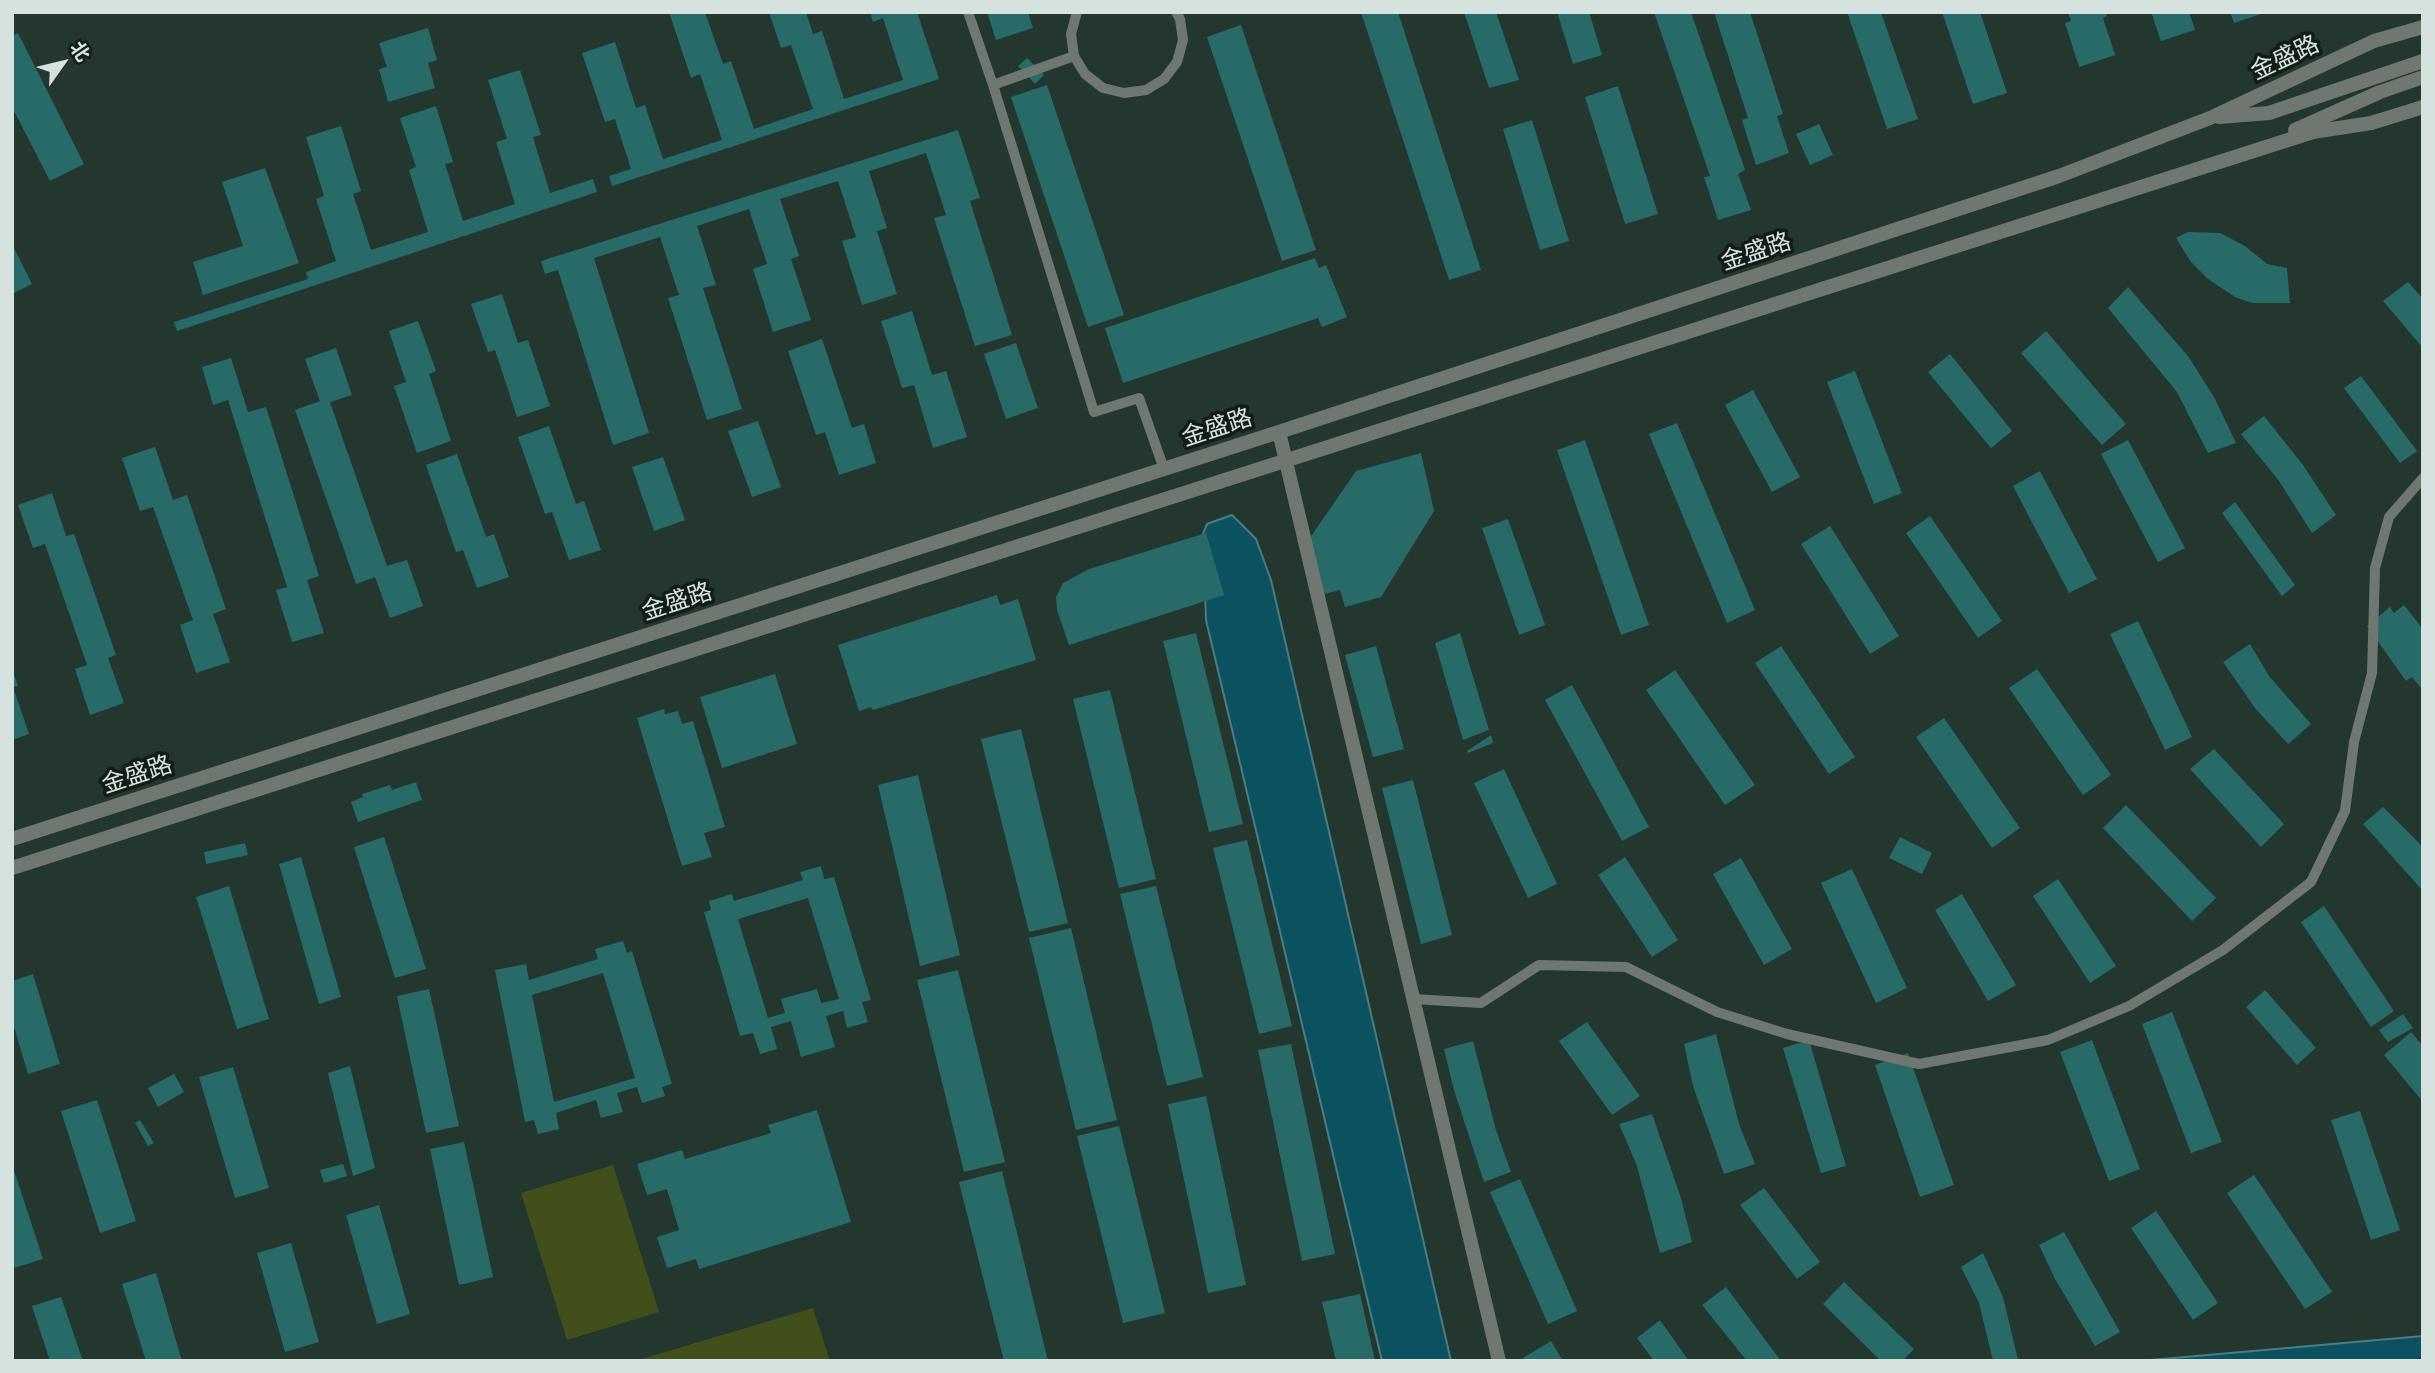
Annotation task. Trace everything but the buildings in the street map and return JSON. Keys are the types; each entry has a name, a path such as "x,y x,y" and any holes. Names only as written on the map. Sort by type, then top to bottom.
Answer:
{"street":[{"name":"金盛路","path":"12,839 1279,432 2059,176 2210,118 2374,41 2423,27"},
{"path":"2210,118 2269,113 2423,61"},
{"path":"2231,159 2380,92 2423,77"},
{"name":"金盛路","path":"12,868 2313,132 2371,123 2423,107"},
{"path":"1279,432 1499,1361"}],"lane":[{"path":"968,12 1094,412 1139,398 1164,469"},
{"path":"1077,12 1071,34 1074,55 1085,74 1103,88 1124,93 1146,90 1164,79 1177,62 1183,40 1180,19 1176,12"},
{"path":"993,85 1074,55"},
{"path":"1413,999 1481,1003 1539,965 1626,967 1717,1012 1787,1034 1919,1064 2048,1040 2129,1006 2223,950 2311,882 2345,811 2354,742 2372,673 2375,568 2389,516 2423,478"}],"green space":[{"path":"613,1165 659,1312 567,1340 521,1193"},
{"path":"813,1308 830,1361 635,1361"}],"water":[{"path":"1232,515 1256,539 1271,580 1451,1361 1382,1361 1206,620 1203,534 1207,524"},
{"path":"2423,1336 2423,1361 2147,1361 2151,1360"}]}
